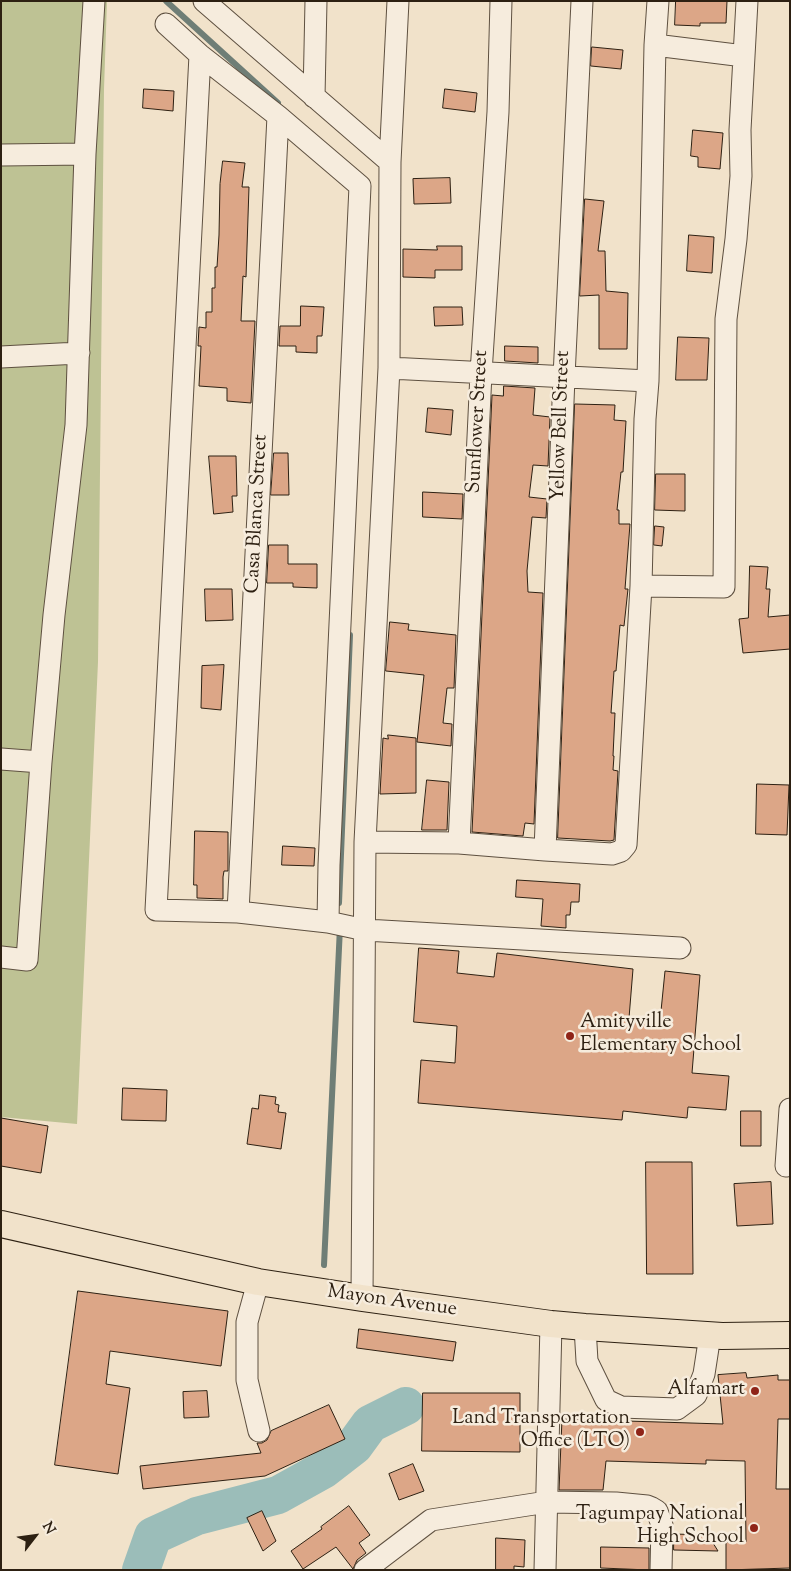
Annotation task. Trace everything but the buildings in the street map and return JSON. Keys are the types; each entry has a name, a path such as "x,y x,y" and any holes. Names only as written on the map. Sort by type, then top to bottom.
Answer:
{"main road":[{"name":"Mayon Avenue","path":"1,1224 258,1282 362,1298 585,1327 710,1335 790,1335"}],"street":[{"path":"1,957 27,960 54,615 76,425 85,154 94,1"},
{"path":"204,1 390,162"},
{"path":"230,25 232,1"},
{"path":"314,97 316,1"},
{"path":"362,1298 365,842 389,368 390,162 398,1"},
{"name":"Sunflower Street","path":"459,843 481,373 498,112 501,1"},
{"name":"Yellow Bell Street","path":"544,850 582,1"},
{"path":"365,842 459,843 612,854 621,851 626,845 641,586 645,419 648,381 655,45 658,1"},
{"path":"641,586 724,587 726,319 737,230 741,176 740,130 747,1"},
{"path":"166,24 360,186 328,922"},
{"path":"655,45 744,56"},
{"path":"200,54 156,910 238,912 328,922 365,930 680,948"},
{"name":"Casa Blanca Street","path":"238,912 278,116"},
{"path":"1,155 85,154"},
{"path":"1,357 79,353"},
{"path":"389,368 648,381"},
{"path":"1,759 41,762"},
{"path":"790,1109 786,1166 790,1165"},
{"path":"258,1282 247,1322 247,1380 259,1431"},
{"path":"545,1570 551,1324"},
{"path":"585,1327 587,1361 606,1400 621,1407 678,1409 696,1396 704,1374 710,1335"},
{"path":"365,1570 431,1520 547,1502 616,1503 652,1508 657,1511 662,1525 661,1570"}],"green space":[{"path":"1,1 107,1 104,89 98,662 77,1124 1,1117"}],"waterway":[{"path":"166,1 278,103"},
{"path":"339,903 350,635"},
{"path":"324,1265 340,927"},
{"path":"141,1570 153,1536 197,1516 278,1495 323,1470 354,1446 370,1424 406,1406"}],"place":[{"name":"Amityville Elementary School","path":"570,1036"},
{"name":"Alfamart","path":"755,1391"},
{"name":"Land Transportation Office (LTO)","path":"640,1432"},
{"name":"Tagumpay National High School","path":"754,1528"}]}
